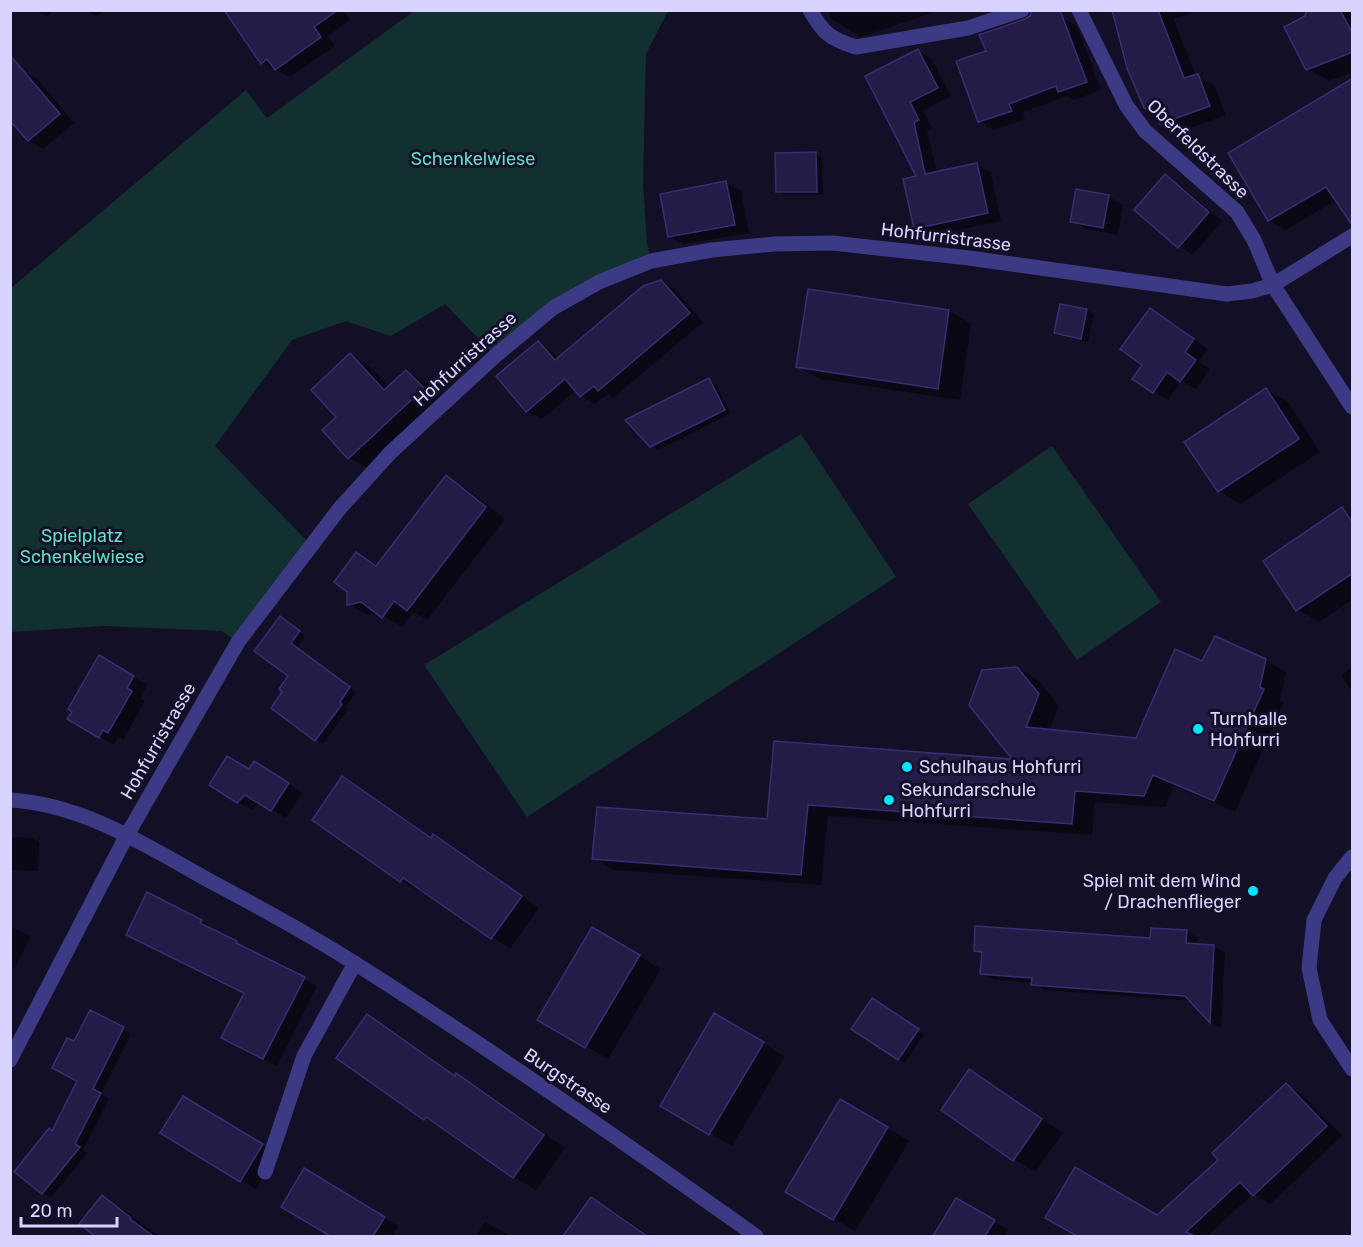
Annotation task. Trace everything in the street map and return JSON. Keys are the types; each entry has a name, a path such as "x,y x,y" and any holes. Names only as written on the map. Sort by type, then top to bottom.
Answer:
{"street":[{"path":"810,10 820,28 838,42 856,47 968,28 1022,10"},
{"name":"Oberfeldstrasse","path":"1079,10 1126,105 1145,130 1237,212 1254,240 1273,285 1353,407"},
{"path":"1273,285 1353,236"},
{"name":"Hohfurristrasse","path":"10,1060 127,835 238,642 340,508 390,453 495,356 553,308 599,282 651,261 712,250 774,244 832,243 969,258 1227,294 1252,291 1273,285"},
{"name":"Burgstrasse","path":"10,800 26,801 69,812 127,835 355,963 613,1135 756,1236"},
{"path":"1353,857 1335,878 1314,920 1309,968 1320,1020 1353,1069"},
{"path":"265,1172 304,1056 355,963"}],"green space":[{"name":"Schenkelwiese","path":"414,11 668,11 646,54 643,183 647,243 651,261 553,308 495,356 445,304 391,336 346,321 292,340 215,446 311,545 238,642 222,631 104,626 11,632 11,288 246,90 267,118"},
{"path":"801,434 896,577 527,817 424,665"},
{"path":"1052,446 1161,602 1077,660 968,504"}],"building":[{"path":"224,10 338,10 314,27 321,37 275,70 267,59 261,64"},
{"path":"1032,10 1060,10 1087,82 1058,92 1056,86 1009,104 1012,111 978,122 956,61 986,51 979,35 1025,19 1030,16"},
{"path":"1112,10 1158,10 1184,78 1198,74 1210,106 1160,124 1156,116 1144,108 1127,68"},
{"path":"1306,10 1340,10 1353,34 1353,52 1306,70 1284,27 1305,16"},
{"path":"918,49 938,88 910,102 919,120 914,122 925,174 977,163 988,213 914,229 903,179 916,176 865,76"},
{"path":"10,55 60,114 28,141 10,121"},
{"path":"1353,78 1353,226 1326,187 1268,221 1228,153"},
{"path":"816,152 817,192 776,192 775,153"},
{"path":"1165,174 1209,212 1178,248 1134,210"},
{"path":"726,181 735,225 668,237 660,194"},
{"path":"1076,189 1109,195 1103,228 1070,222"},
{"path":"661,280 690,313 598,391 594,386 580,397 565,379 526,412 496,376 538,341 555,360 643,286"},
{"path":"808,289 949,310 938,389 796,367"},
{"path":"1060,304 1087,309 1081,339 1054,333"},
{"path":"1150,308 1194,339 1185,352 1196,360 1180,382 1167,372 1153,393 1132,379 1142,365 1120,349"},
{"path":"350,353 384,390 406,370 424,388 348,459 322,430 336,417 311,390"},
{"path":"709,378 725,410 650,447 625,420"},
{"path":"1266,388 1299,439 1218,492 1184,442"},
{"path":"446,475 486,507 407,611 394,601 382,618 361,602 347,605 347,592 334,582 356,552 376,566"},
{"path":"1342,507 1353,523 1353,573 1296,611 1263,561"},
{"path":"280,616 300,631 291,643 350,687 340,702 342,704 315,741 271,708 282,692 279,689 288,676 254,651"},
{"name":"Schulhaus Hohfurri","path":"1215,636 1266,659 1260,687 1264,689 1214,801 1153,775 1144,796 1075,791 1072,824 808,805 801,875 592,859 597,807 767,819 774,741 1012,759 969,705 982,670 1017,667 1039,694 1026,727 1136,738 1175,649 1202,661"},
{"path":"99,655 134,676 127,688 132,691 108,733 103,730 99,738 67,719 72,712 68,709"},
{"path":"227,756 249,769 254,761 289,783 271,811 245,795 237,803 209,785"},
{"path":"342,776 431,838 433,834 522,896 491,939 403,878 400,882 312,820"},
{"path":"147,892 202,920 200,923 237,941 236,943 305,977 263,1059 221,1038 244,993 126,935"},
{"path":"975,926 1150,938 1151,928 1187,930 1186,943 1214,945 1210,1023 1185,996 1031,985 1032,978 980,974 982,952 974,951"},
{"path":"592,927 640,955 585,1048 537,1020"},
{"path":"872,998 919,1029 898,1060 851,1029"},
{"path":"90,1010 124,1027 93,1089 101,1093 75,1144 80,1147 42,1194 14,1172 49,1128 52,1131 77,1081 52,1068 67,1038 74,1041"},
{"path":"714,1013 764,1042 709,1135 660,1106"},
{"path":"367,1014 544,1135 513,1178 426,1117 424,1120 336,1058"},
{"path":"969,1069 1042,1119 1013,1161 941,1110"},
{"path":"1286,1083 1327,1126 1253,1196 1240,1182 1186,1232 1194,1236 1077,1236 1045,1218 1075,1167 1157,1215 1218,1160 1212,1153"},
{"path":"183,1096 263,1144 240,1182 160,1133"},
{"path":"840,1099 888,1127 833,1220 785,1192"},
{"path":"304,1168 385,1217 373,1236 330,1236 281,1207"},
{"path":"102,1195 153,1236 95,1236 79,1224"},
{"path":"591,1197 647,1236 563,1236"},
{"path":"956,1198 995,1220 985,1236 933,1236"}],"place":[{"name":"Turnhalle Hohfurri","path":"1198,729"},
{"name":"Schulhaus Hohfurri","path":"907,767"},
{"name":"Sekundarschule Hohfurri","path":"889,800"},
{"name":"Spiel mit dem Wind / Drachenflieger","path":"1253,891"}],"park label":[{"name":"Spielplatz Schenkelwiese","path":"82,546"}]}
